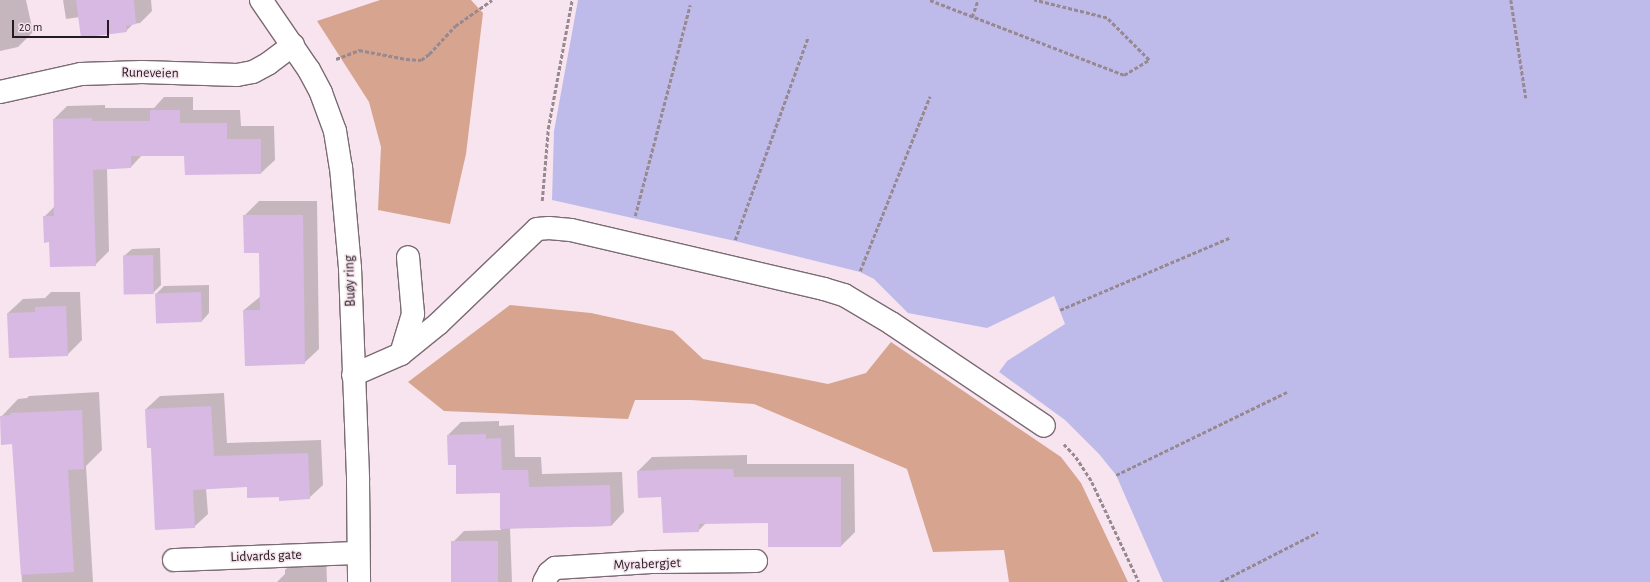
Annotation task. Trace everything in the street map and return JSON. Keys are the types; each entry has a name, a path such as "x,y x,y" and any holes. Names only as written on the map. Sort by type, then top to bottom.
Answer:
{"street":[{"name":"Buøy ring","path":"261,0 293,45 321,93 335,131 345,196 350,268 358,480 359,582"},
{"name":"Runeveien","path":"0,92 81,74 142,72 237,75 253,72 269,63 293,45"},
{"path":"353,375 401,354 438,324 537,229 549,228 571,230 824,289 844,295 891,323 1044,426"},
{"path":"401,354 413,314 408,257"},
{"name":"Lidvards gate","path":"174,560 358,553"},
{"name":"Myrabergjet","path":"544,582 555,568 651,562 756,561"}],"path":[{"path":"336,59 359,50 406,59 421,60 429,54 455,26 492,0"},
{"path":"537,229 541,206 548,129 572,0"},
{"path":"930,0 1124,76 1149,60 1107,18 1034,0"},
{"path":"972,17 978,0"},
{"path":"1511,0 1526,98"},
{"path":"634,219 690,6"},
{"path":"735,241 808,37"},
{"path":"860,272 930,96"},
{"path":"1060,310 1229,238"},
{"path":"1116,475 1288,392"},
{"path":"1044,426 1057,436 1076,457 1092,482 1139,582"},
{"path":"1220,582 1318,532"}],"shaded area":[{"path":"380,0 471,0 483,13 466,154 450,224 378,210 381,147 369,102 317,21"},
{"path":"510,305 591,313 673,331 703,359 828,384 866,373 891,342 1061,457 1081,483 1128,582 1009,582 1004,550 933,552 907,469 754,404 691,400 635,400 628,419 444,411 408,382"}],"water":[{"path":"578,0 1650,0 1650,582 1163,582 1116,475 1099,454 1065,420 999,372 1007,361 1065,324 1054,296 987,328 908,313 874,279 860,272 735,241 552,200 554,131"}],"building":[{"path":"76,0 134,0 136,24 126,26 127,32 81,38"},
{"path":"150,110 180,110 180,123 227,123 227,139 261,139 261,174 185,175 184,156 131,156 131,168 93,170 96,266 50,267 49,242 44,243 43,216 54,216 53,119 92,118 92,121 150,121"},
{"path":"243,215 303,215 305,364 245,366 243,310 260,310 259,253 244,253"},
{"path":"153,255 154,294 124,295 123,256"},
{"path":"201,292 202,322 156,324 155,294"},
{"path":"66,306 68,356 9,358 7,313 35,312 35,307"},
{"path":"211,406 214,456 308,453 310,499 279,501 279,497 247,498 247,487 193,490 195,528 155,530 151,448 147,448 145,409"},
{"path":"82,410 84,469 68,470 74,572 21,575 12,444 1,445 0,416 11,415 10,413"},
{"path":"486,434 486,439 501,438 502,470 528,470 529,487 610,485 611,526 500,529 500,493 456,494 456,465 448,465 447,435"},
{"path":"733,469 734,477 841,477 841,547 768,547 768,523 699,524 699,532 663,533 661,497 638,498 637,471"},
{"path":"451,541 498,541 498,582 451,582"}]}
